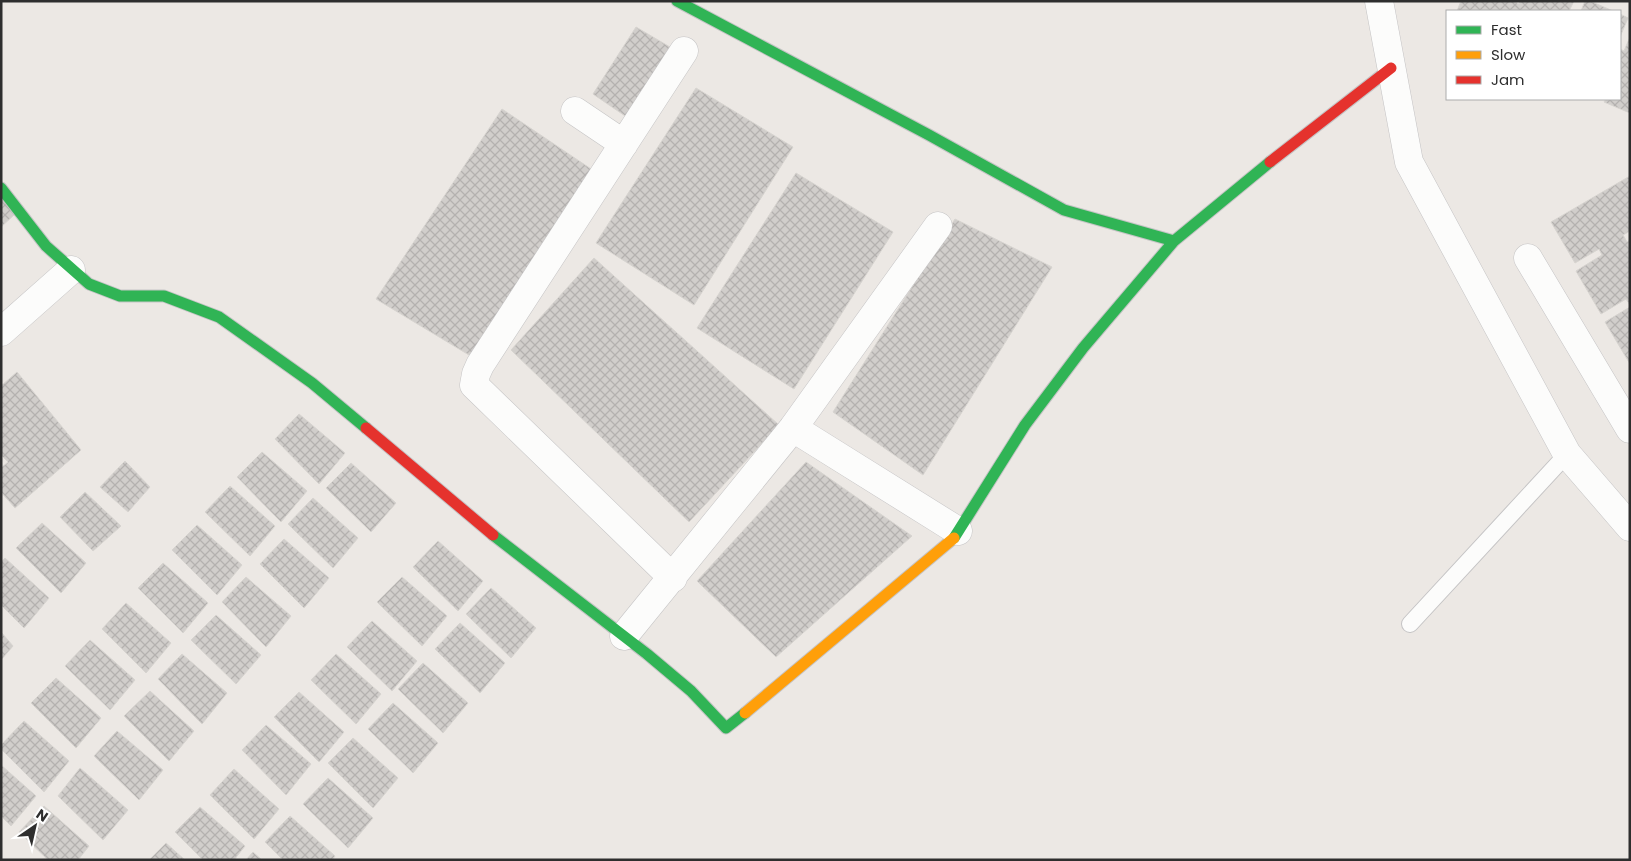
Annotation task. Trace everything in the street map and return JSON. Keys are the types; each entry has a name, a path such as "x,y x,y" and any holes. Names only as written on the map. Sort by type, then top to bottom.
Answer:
{"street":[{"path":"677,1 929,134 1064,210 1174,241"},
{"path":"1379,1 1409,162 1567,454 1630,527"},
{"path":"673,578 474,385 480,365 684,51"},
{"path":"1,188 46,246 71,270 99,289 120,296 164,296 219,317 260,344 312,383 522,559 624,636 691,691 726,728 951,542 1031,417 1083,348 1174,241 1237,188 1391,68"},
{"path":"574,111 624,144"},
{"path":"624,636 793,428 938,226"},
{"path":"1528,258 1630,429"},
{"path":"1,332 71,270"},
{"path":"793,428 958,531"}],"lane":[{"path":"1410,624 1567,454"}],"building":[{"path":"1461,1 1513,1 1519,4 1520,1 1574,1 1570,10 1457,10"},
{"path":"1585,1 1590,1 1611,10 1581,10"},
{"path":"1621,14 1628,18 1621,35"},
{"path":"636,27 675,50 631,120 593,94"},
{"path":"1630,37 1630,113 1604,102 1605,100 1621,100 1621,50 1624,51"},
{"path":"696,88 793,147 694,305 596,243"},
{"path":"502,109 600,175 474,358 376,299"},
{"path":"796,173 893,232 794,389 697,328"},
{"path":"1630,176 1630,231 1623,235 1627,242 1630,240 1630,305 1626,299 1601,314 1576,271 1602,255 1599,249 1575,263 1551,222"},
{"path":"1,197 15,214 1,227"},
{"path":"955,219 1052,267 923,475 833,412"},
{"path":"594,258 779,425 689,522 511,350"},
{"path":"1630,307 1630,364 1605,322"},
{"path":"17,372 81,450 15,508 1,492 1,468 8,462 1,455 1,386"},
{"path":"299,414 345,453 319,484 275,439"},
{"path":"262,452 307,491 281,522 237,477"},
{"path":"125,461 150,487 128,512 100,487"},
{"path":"806,462 912,536 776,657 697,581"},
{"path":"351,463 396,503 371,532 326,488"},
{"path":"230,486 275,526 250,556 205,512"},
{"path":"85,492 121,526 93,551 60,517"},
{"path":"313,498 358,538 333,568 288,524"},
{"path":"42,523 86,563 61,593 16,548"},
{"path":"197,525 242,565 217,595 172,550"},
{"path":"284,539 329,578 304,608 260,564"},
{"path":"438,541 483,581 458,611 413,567"},
{"path":"5,558 49,598 24,628 1,605 1,562"},
{"path":"163,563 208,603 183,633 138,588"},
{"path":"246,577 291,616 266,647 222,602"},
{"path":"402,577 447,616 422,646 377,602"},
{"path":"491,588 536,628 511,658 466,614"},
{"path":"126,603 171,643 146,673 102,629"},
{"path":"216,615 261,655 236,684 191,640"},
{"path":"372,621 417,661 392,691 347,647"},
{"path":"460,623 505,663 480,693 435,649"},
{"path":"1,632 13,646 1,660"},
{"path":"90,640 135,680 110,710 65,666"},
{"path":"182,654 227,693 202,724 158,679"},
{"path":"336,654 381,694 356,724 311,680"},
{"path":"423,663 468,703 443,733 398,689"},
{"path":"56,678 101,718 76,748 31,703"},
{"path":"150,691 194,731 169,761 124,716"},
{"path":"299,692 344,732 319,762 274,717"},
{"path":"393,703 438,743 413,773 368,729"},
{"path":"24,721 69,761 44,792 1,749 1,745"},
{"path":"266,725 311,764 286,795 242,750"},
{"path":"117,731 163,770 139,800 94,756"},
{"path":"353,738 398,778 373,808 328,763"},
{"path":"1,765 36,796 11,826 1,816"},
{"path":"80,768 128,810 103,840 58,796"},
{"path":"234,769 279,809 254,839 210,795"},
{"path":"328,778 373,818 348,848 303,804"},
{"path":"44,806 89,846 78,860 48,860 19,832"},
{"path":"200,807 245,846 234,860 203,860 175,832"},
{"path":"290,816 335,856 332,860 283,860 265,842"},
{"path":"166,843 185,860 149,860"},
{"path":"253,852 262,860 246,860"}],"traffic: fast":[{"path":"677,1 929,135 1064,210 1174,241 1270,162"},
{"path":"1,188 46,246 89,284 120,296 164,296 219,317 312,383 366,428"},
{"path":"954,538 1025,425 1083,348 1174,241"},
{"path":"493,535 647,654 691,691 726,728 745,713"}],"traffic: slow":[{"path":"745,713 954,538"}],"traffic: jam":[{"path":"1270,162 1391,68"},
{"path":"366,428 493,535"}]}
